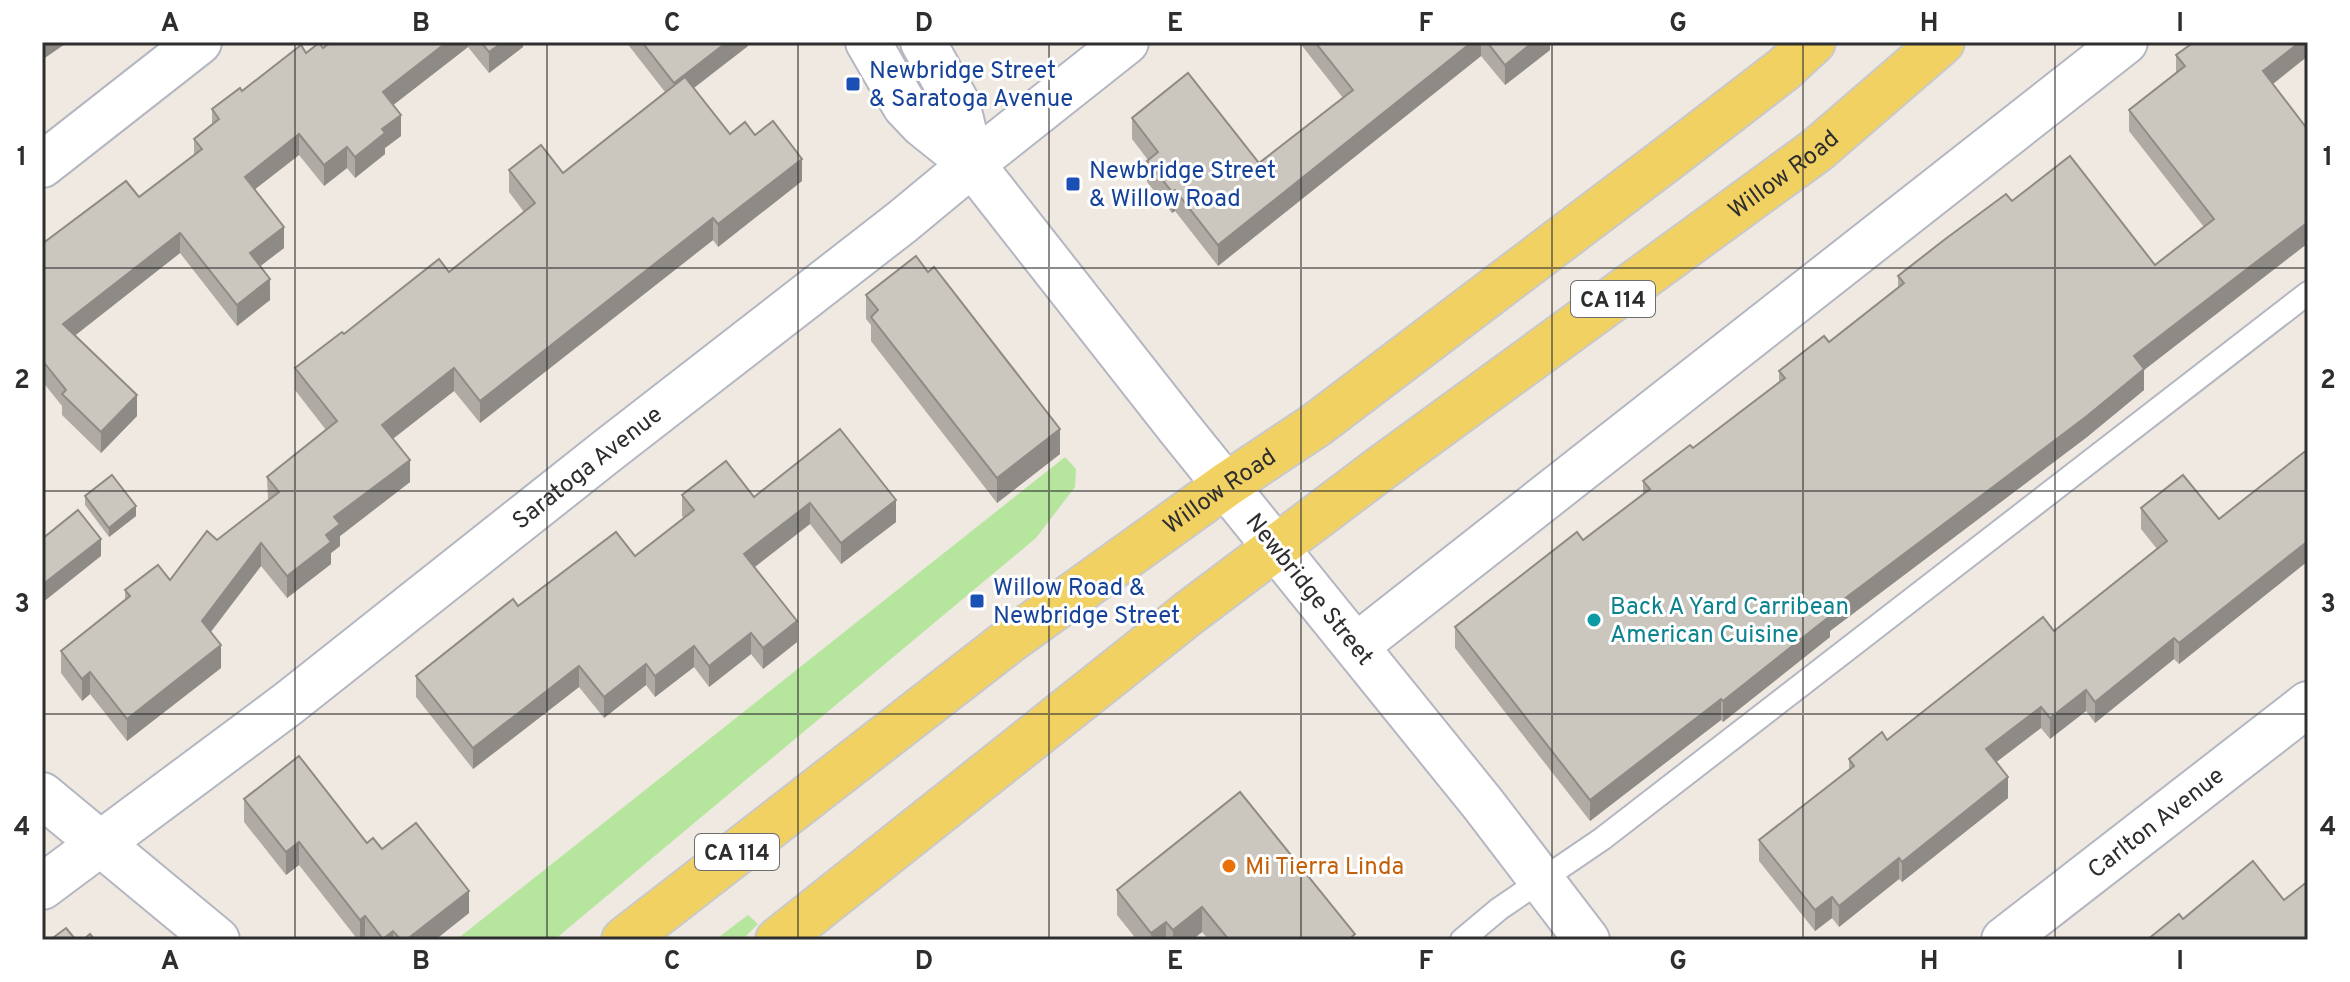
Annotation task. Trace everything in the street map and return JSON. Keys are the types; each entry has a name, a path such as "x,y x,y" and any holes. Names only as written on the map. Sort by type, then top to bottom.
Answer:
{"main road":[{"name":"Willow Road","path":"624,940 1009,641 1226,485 1316,425 1675,153 1784,69 1813,42"},
{"name":"Willow Road","path":"778,940 1179,621 1384,466 1817,150 1942,42"}],"street":[{"path":"42,165 199,42"},
{"name":"Newbridge Street","path":"868,42 905,106 922,124 972,164 1587,940"},
{"name":"Newbridge Street","path":"923,42 957,103 972,164"},
{"name":"Saratoga Avenue","path":"42,887 289,703 890,232 1126,42"},
{"path":"1356,646 2125,42"},
{"name":"Carlton Avenue","path":"2004,940 2308,704"},
{"path":"42,795 217,940"}],"lane":[{"path":"1462,940 1499,909 1602,839 2308,293"}],"green space":[{"path":"1065,457 1076,469 1075,487 1036,538 554,940 456,940"},
{"path":"748,915 758,924 742,940 715,940"}],"building":[{"path":"331,42 447,42 383,92 401,115 382,129 385,133 355,157 347,147 324,165 299,134 245,177 284,227 250,253 270,279 237,305 180,233 63,324 137,395 101,432 62,394 66,390 42,360 42,244 126,181 139,197 202,149 194,139 219,119 212,109 240,88 242,91 301,45 306,53 319,43 323,48"},
{"path":"481,42 503,42 489,52"},
{"path":"642,42 727,42 674,83"},
{"path":"1315,42 1472,42 1218,245 1175,190 1172,192 1147,161 1158,152 1132,118 1188,73 1259,163 1353,90"},
{"path":"1487,42 1533,42 1505,65"},
{"path":"2194,42 2300,42 2263,71 2308,130 2308,222 2134,356 2144,369 2087,416 1827,612 1830,616 1723,701 1721,699 1590,800 1455,627 1577,532 1583,540 1650,489 1643,481 1690,445 1693,448 1785,378 1779,371 1824,336 1829,342 1904,283 1898,276 1944,240 2006,194 2012,201 2070,156 2155,265 2214,219 2129,110 2185,66 2176,55"},
{"path":"685,77 730,134 745,122 755,135 773,121 802,159 718,224 713,218 480,401 454,368 382,425 410,460 334,517 340,524 326,535 331,542 287,576 261,543 202,621 221,645 127,719 90,672 82,679 61,651 130,596 125,590 158,565 170,580 207,531 217,540 279,492 267,477 337,421 295,368 342,332 344,334 439,259 449,272 535,203 509,170 541,145 563,173"},
{"path":"916,256 928,272 934,267 1060,429 997,478 871,317 878,310 866,295"},
{"path":"840,429 896,500 841,543 810,503 744,554 797,621 763,648 751,633 709,666 694,646 655,676 646,664 604,697 579,666 473,748 416,676 513,599 518,606 616,532 635,556 694,510 682,495 726,461 754,497"},
{"path":"2308,449 2308,541 2179,643 2174,638 2095,702 2086,690 2050,718 2041,707 1986,749 2008,777 1902,862 1899,858 1839,906 1832,897 1815,910 1759,840 1854,766 1849,759 1882,732 1887,740 2043,617 2054,631 2167,541 2141,508 2183,475 2219,519"},
{"path":"112,475 136,506 109,528 85,496"},
{"path":"78,510 101,539 42,585 42,539"},
{"path":"299,756 367,843 373,838 382,849 416,823 469,891 406,940 401,940 393,931 383,939 365,916 360,920 299,842 286,852 244,799"},
{"name":"Mi Tierra Linda","path":"1240,792 1355,934 1348,940 1229,940 1202,907 1173,930 1166,922 1151,933 1117,890"},
{"path":"2253,861 2284,900 2308,881 2308,940 2147,940 2179,914 2183,919"},
{"path":"66,928 76,940 50,940"}],"place":[{"name":"Newbridge Street & Saratoga Avenue","path":"853,84"},
{"name":"Newbridge Street & Willow Road","path":"1073,184"},
{"name":"Willow Road & Newbridge Street","path":"977,601"},
{"name":"Back A Yard Carribean American Cuisine","path":"1594,620"},
{"name":"Mi Tierra Linda","path":"1229,866"}]}
